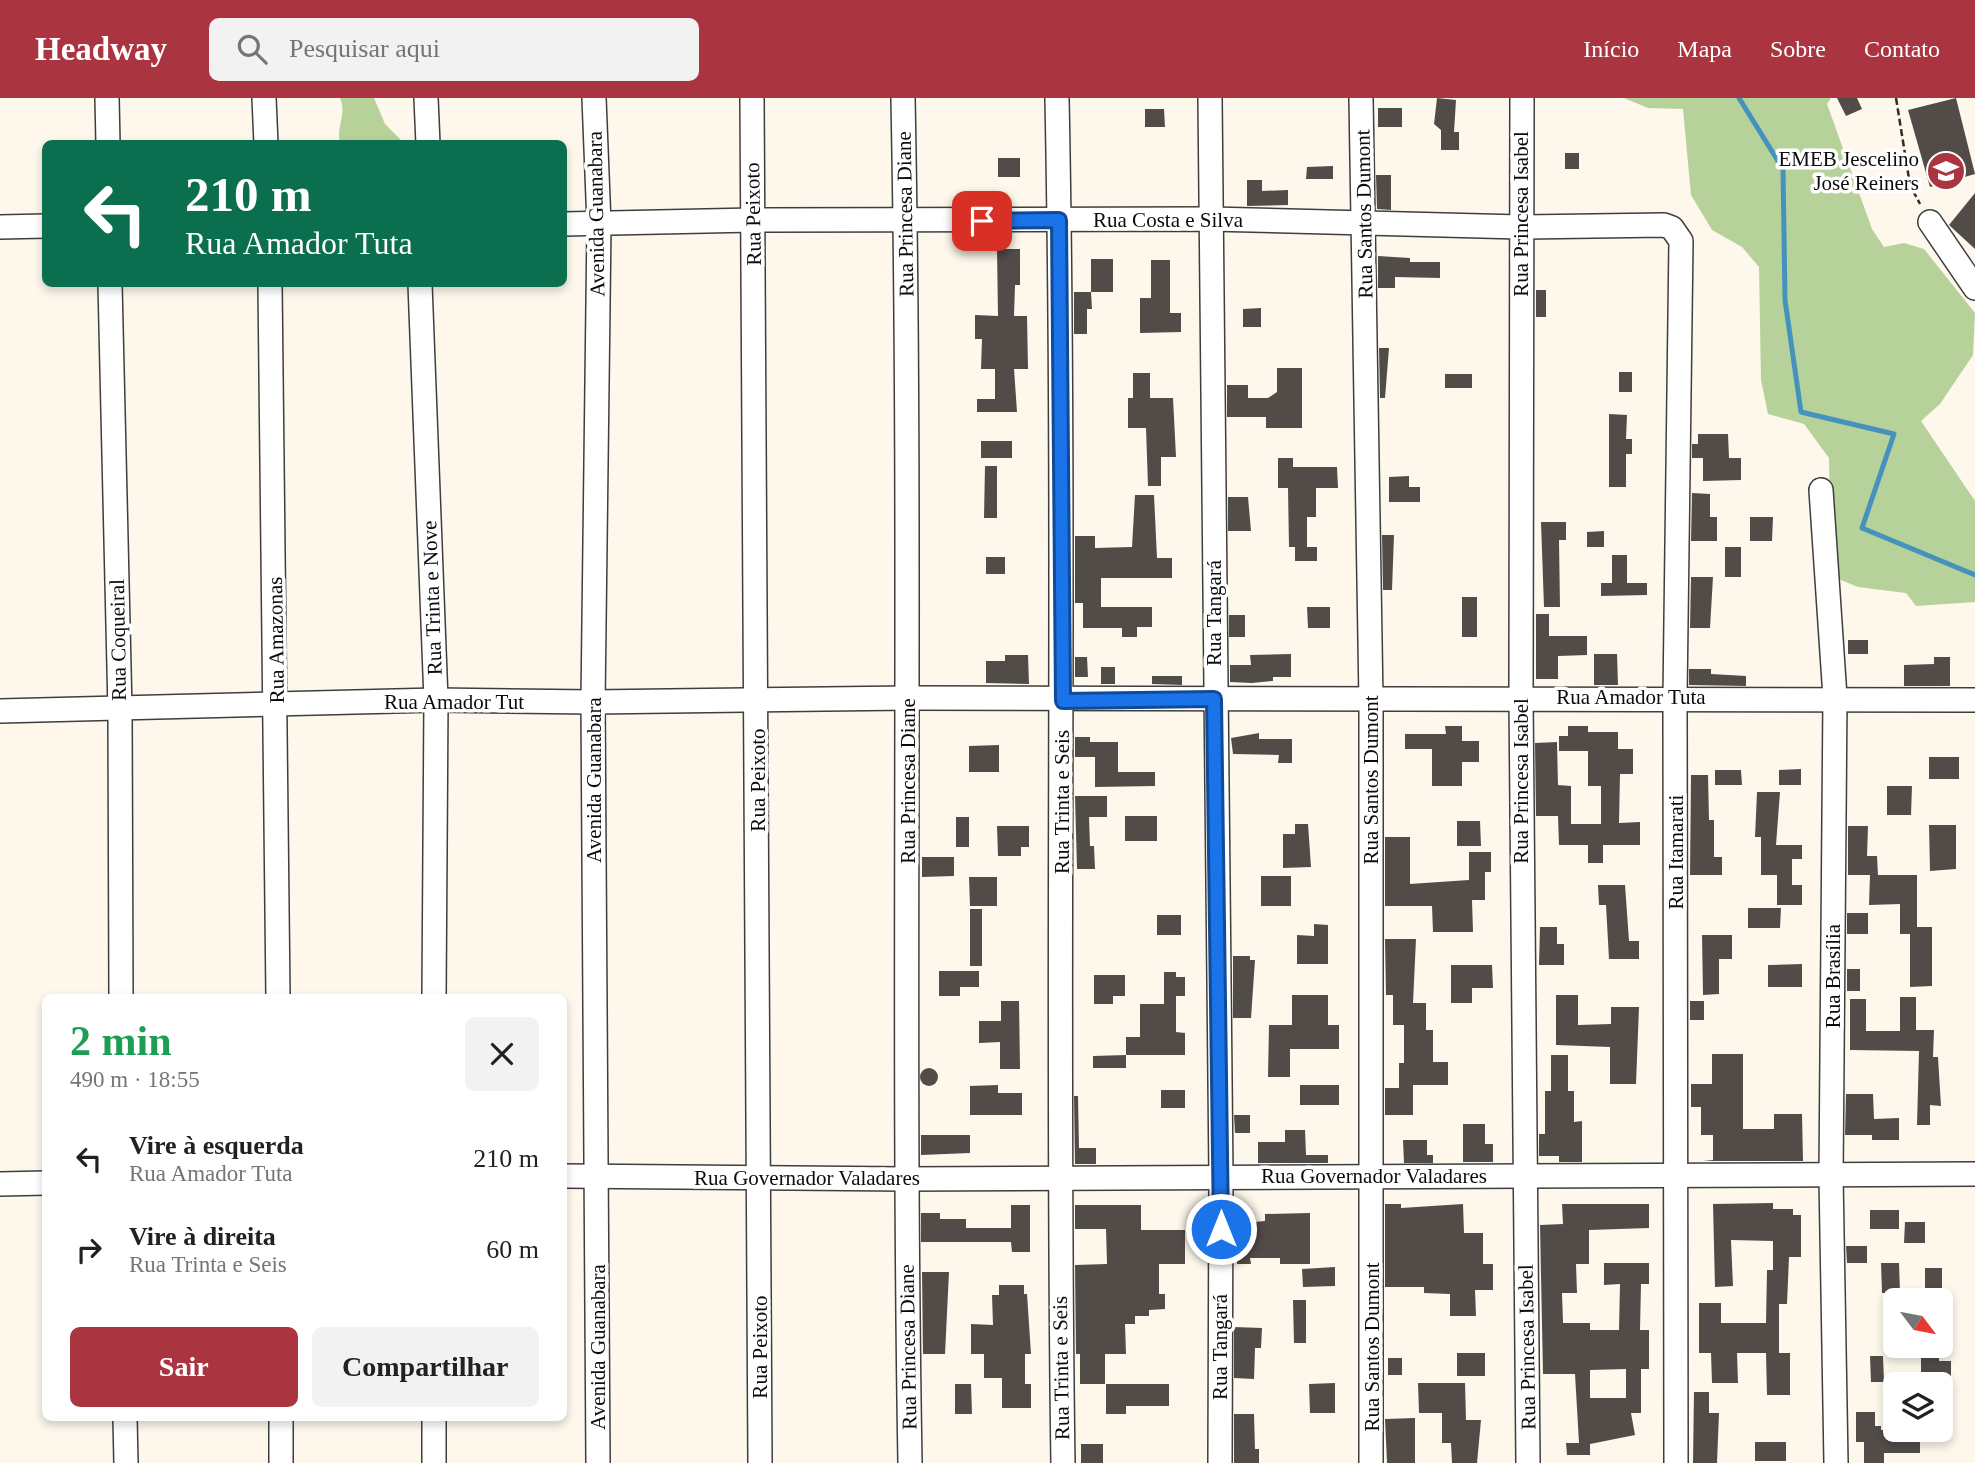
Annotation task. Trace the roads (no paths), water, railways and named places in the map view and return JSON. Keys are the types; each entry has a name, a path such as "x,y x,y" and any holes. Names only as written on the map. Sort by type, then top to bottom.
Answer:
{"street":[{"path":"107,98 108,140"},
{"path":"264,98 266,140"},
{"path":"426,98 428,140"},
{"name":"Avenida Guanabara","path":"594,98 599,223 593,702 598,1463"},
{"name":"Rua Peixoto","path":"752,98 758,700 760,1463"},
{"name":"Rua Princesa Diane","path":"904,98 909,698 905,1179 909,1463"},
{"name":"Rua Trinta e Seis","path":"1057,98 1063,701 1059,1178 1063,1463"},
{"name":"Rua Tangará","path":"1210,98 1214,699 1221,1177 1220,1463"},
{"name":"Rua Santos Dumont","path":"1361,98 1371,701 1371,1463"},
{"name":"Rua Princesa Isabel","path":"1522,98 1521,698 1528,1463"},
{"name":"Rua Costa e Silva","path":"567,224 753,220 1212,219 1520,227 1664,225 1672,228 1681,241"},
{"path":"1930,222 1975,288"},
{"path":"0,227 42,226"},
{"name":"Rua Itamarati","path":"1676,1463 1678,1176 1675,697 1681,241"},
{"name":"Rua Coqueiral","path":"110,287 120,710 121,994"},
{"name":"Rua Amazonas","path":"270,287 277,705 278,994"},
{"name":"Rua Trinta e Nove","path":"420,287 436,700 434,994"},
{"name":"Rua Brasília","path":"1821,490 1835,697 1831,1176 1836,1463"},
{"name":"Rua Amador Tuta","path":"909,698 1063,701 1675,697 1975,699"},
{"name":"Rua Amador Tut","path":"0,711 436,700 593,702 909,698"},
{"name":"Rua Governador Valadares","path":"567,1176 905,1179 1975,1174"},
{"path":"0,1184 42,1183"},
{"path":"125,1421 126,1463"},
{"path":"281,1421 281,1463"},
{"path":"434,1421 434,1463"}],"waterway":[{"path":"1739,98 1783,169 1785,300 1801,412 1894,434 1862,528 1975,575"}],"place":[{"name":"EMEB Jescelino José Reiners","path":"1946,171"}]}
